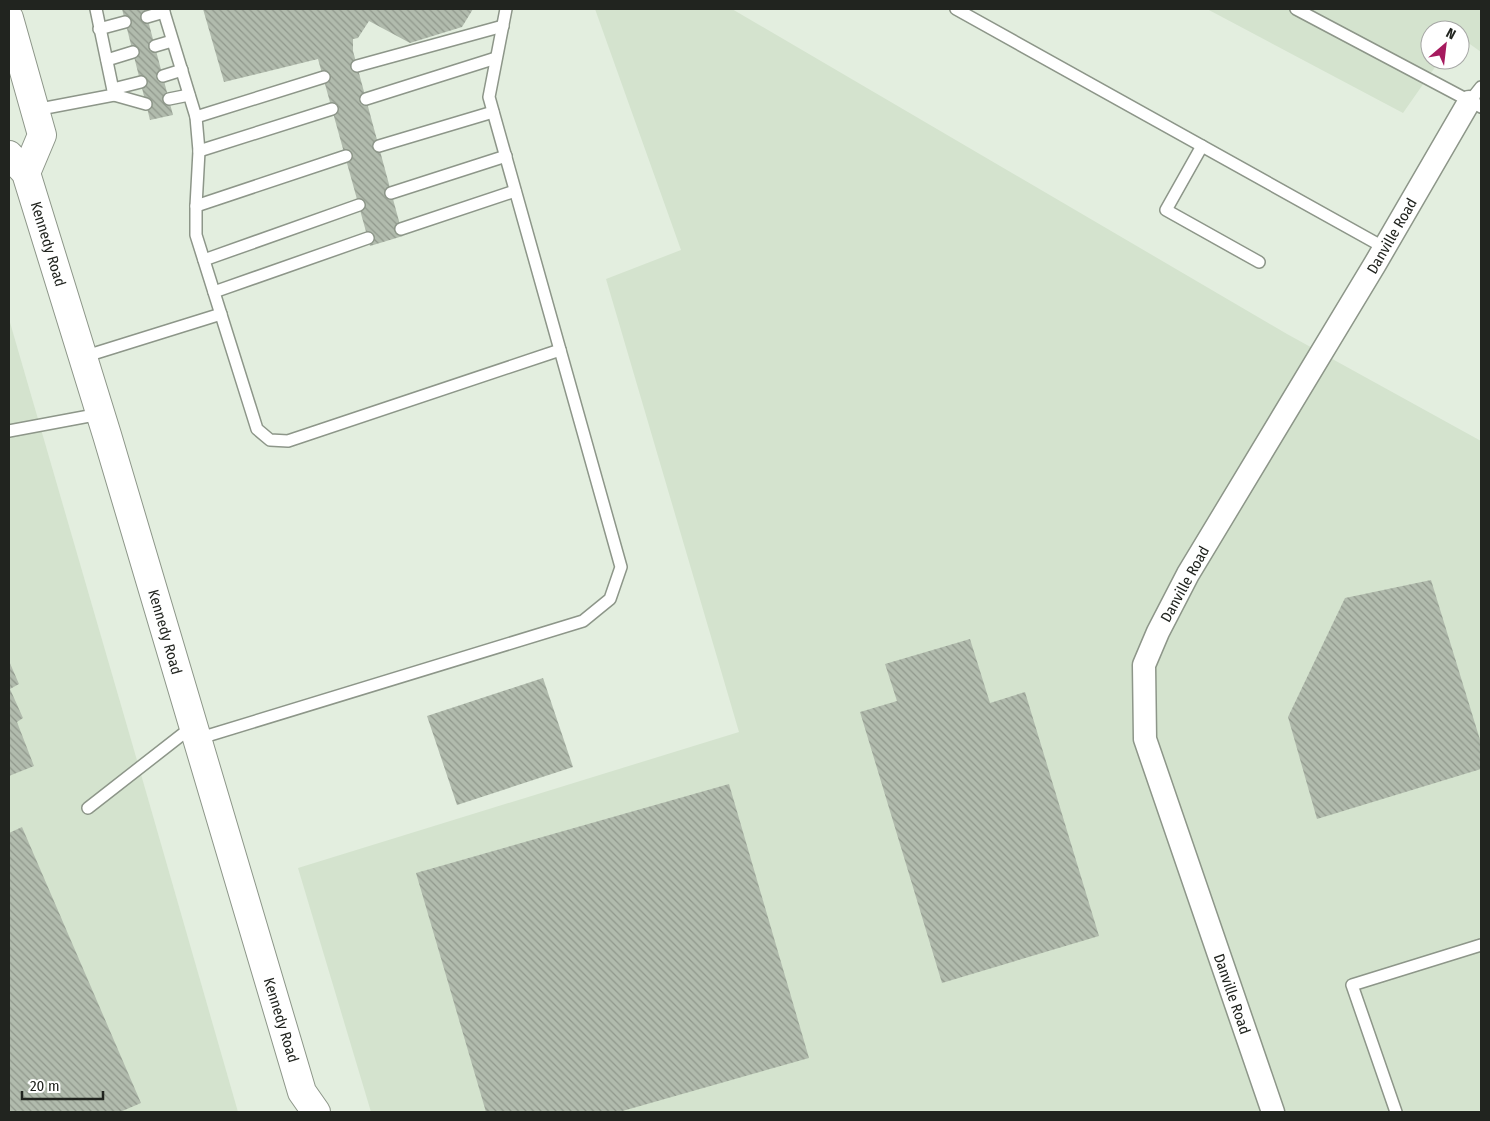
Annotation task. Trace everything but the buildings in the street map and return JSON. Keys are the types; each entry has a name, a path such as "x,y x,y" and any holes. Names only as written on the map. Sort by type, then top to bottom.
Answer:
{"main road":[{"name":"Kennedy Road","path":"9,18 42,135 17,164 83,357 305,1105"}],"street":[{"name":"Danville Road","path":"1273,1112 1145,739 1144,665 1158,632 1188,574 1477,98"}],"lane":[{"path":"96,9 114,92"},
{"path":"88,808 195,732 583,621 610,599 621,567 489,97 506,9"},
{"path":"956,9 1385,248"},
{"path":"1296,9 1477,98"},
{"path":"147,17 164,10 196,118 199,151 196,235 257,429 270,440 288,440 560,350"},
{"path":"99,28 125,22"},
{"path":"357,66 503,26"},
{"path":"155,46 172,41"},
{"path":"106,60 133,52"},
{"path":"366,99 496,58"},
{"path":"163,76 182,70"},
{"path":"196,118 324,77"},
{"path":"34,110 114,92 140,82"},
{"path":"114,92 146,104"},
{"path":"169,100 189,95"},
{"path":"199,151 332,109"},
{"path":"379,146 493,112"},
{"path":"1202,146 1166,210 1259,262"},
{"path":"196,206 346,156"},
{"path":"391,193 506,156"},
{"path":"401,229 515,191"},
{"path":"204,260 359,205"},
{"path":"214,292 368,238"},
{"path":"83,357 221,314"},
{"path":"9,431 100,414"},
{"path":"1396,1112 1352,985 1481,945"}],"shaded area":[{"path":"595,9 732,9 1287,334 1481,441 1481,1112 371,1112 298,868 739,732 606,279 681,250"},
{"path":"1207,9 1481,9 1481,52 1470,44 1470,20 1420,20 1420,70 1433,70 1403,113"},
{"path":"9,319 134,750 238,1112 9,1112"}]}
